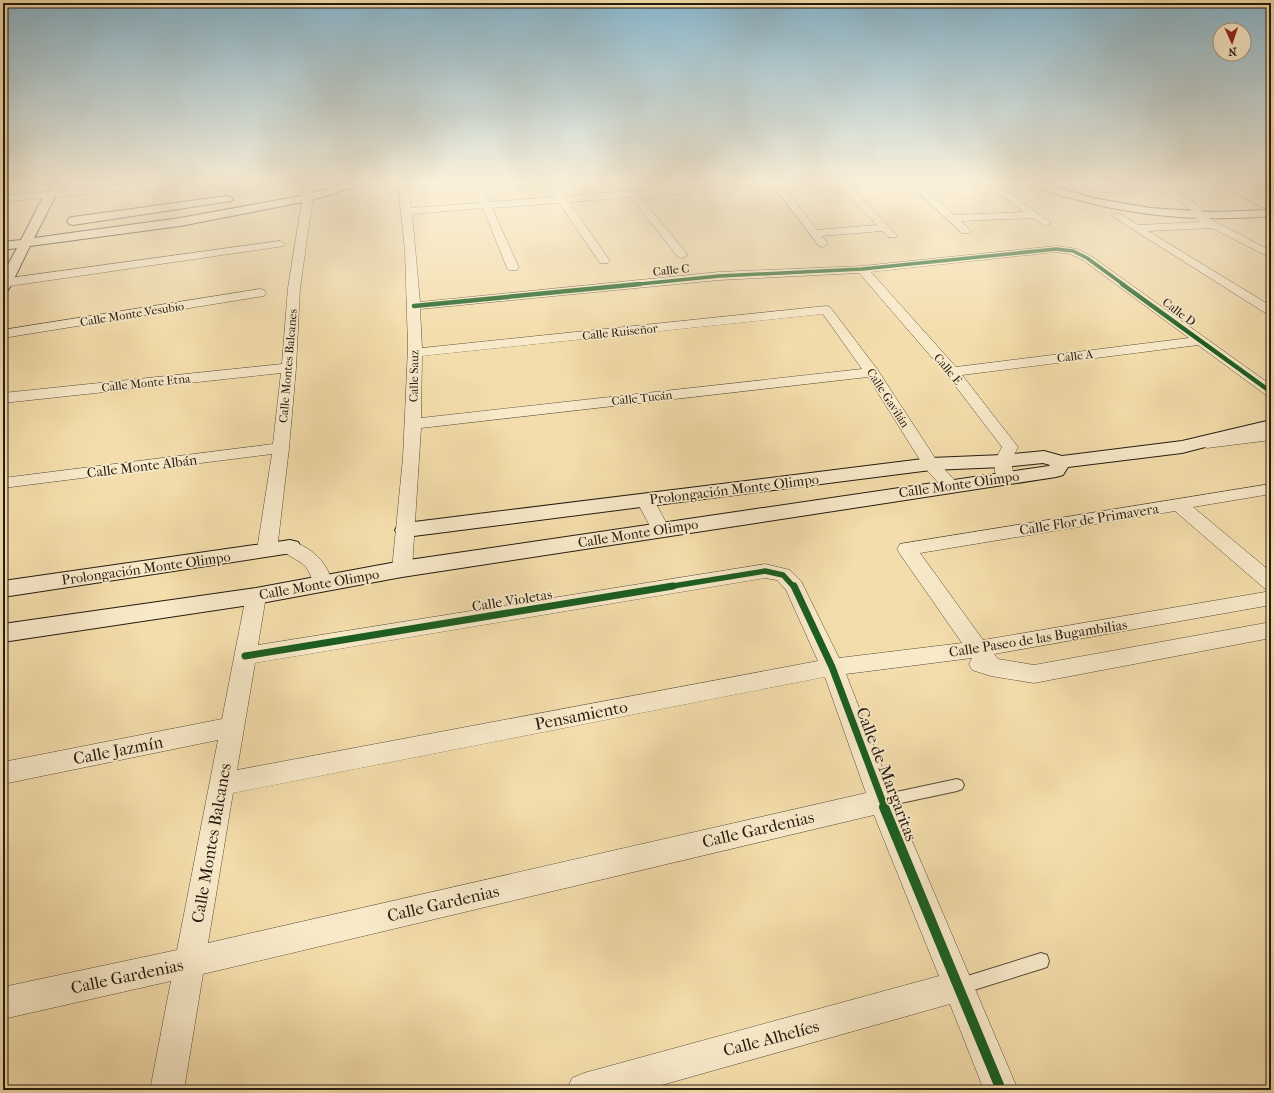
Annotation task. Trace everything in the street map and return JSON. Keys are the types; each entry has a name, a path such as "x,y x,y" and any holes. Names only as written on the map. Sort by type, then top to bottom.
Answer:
{"main road":[{"path":"4,284 30,234"},
{"path":"3,246 91,234"},
{"path":"1182,447 1271,425"},
{"name":"Prolongación Monte Olimpo","path":"406,530 931,464 1004,469 1044,457 1061,462 1182,447"},
{"name":"Calle Monte Olimpo","path":"3,633 256,596 402,569 950,485 1004,469"},
{"name":"Prolongación Monte Olimpo","path":"3,589 290,547"}],"street":[{"name":"Calle Montes Balcanes","path":"267,550 290,368 294,288 303,234"},
{"name":"Calle Sauz","path":"402,569 413,424 414,306 409,234"},
{"path":"499,234 513,268"},
{"path":"585,234 604,261"},
{"path":"665,234 682,255"},
{"path":"816,234 823,244"},
{"path":"1146,234 1271,311"},
{"path":"1236,234 1271,255"},
{"path":"4,284 280,244"},
{"name":"Calle C","path":"414,306 719,276 862,269 1056,249 1073,251"},
{"name":"Calle D","path":"1073,251 1088,258 1199,341 1271,392"},
{"name":"Calle E","path":"862,269 952,372 1010,447 1004,469"},
{"name":"Calle Monte Vesubio","path":"3,334 260,293"},
{"name":"Calle Ruiseñor","path":"414,353 826,310"},
{"name":"Calle Gavilán","path":"826,310 872,372 931,464 950,485"},
{"name":"Calle A","path":"952,372 1199,341"},
{"name":"Calle Monte Etna","path":"3,398 290,368"},
{"name":"Calle Tucán","path":"413,424 872,372"},
{"path":"1182,447 1271,435"},
{"name":"Calle Monte Albán","path":"3,483 281,448"},
{"name":"Calle Flor de Primavera","path":"978,649 907,548 1271,489"},
{"path":"645,500 661,530"},
{"path":"1178,504 1271,583"},
{"path":"290,547 307,556 319,569 323,584"},
{"name":"Calle Violetas","path":"245,656 765,572 783,575"},
{"name":"Calle de Margaritas","path":"783,575 794,586 832,667 882,801 1001,1090"},
{"name":"Calle Montes Balcanes","path":"167,1090 256,596"},
{"name":"Calle Paseo de las Bugambilias","path":"942,653 978,649 1271,598"},
{"name":"Calle Paseo de las Bugambilias","path":"942,653 991,667 1034,674 1271,630"},
{"path":"978,649 991,667"},
{"name":"Pensamiento","path":"222,784 832,667 942,653"},
{"name":"Calle Jazmín","path":"3,773 232,727"},
{"name":"Calle Gardenias","path":"3,1003 190,962 882,801"},
{"name":"Calle Alhelíes","path":"584,1090 959,986"}],"lane":[{"path":"882,801 956,785"},
{"path":"959,986 1041,961"}],"cycle path":[{"path":"414,306 719,276 862,269 1056,249 1073,251 1087,258 1271,392"},
{"path":"245,656 765,571 783,575 794,586 832,667 882,801 1001,1090"}]}
